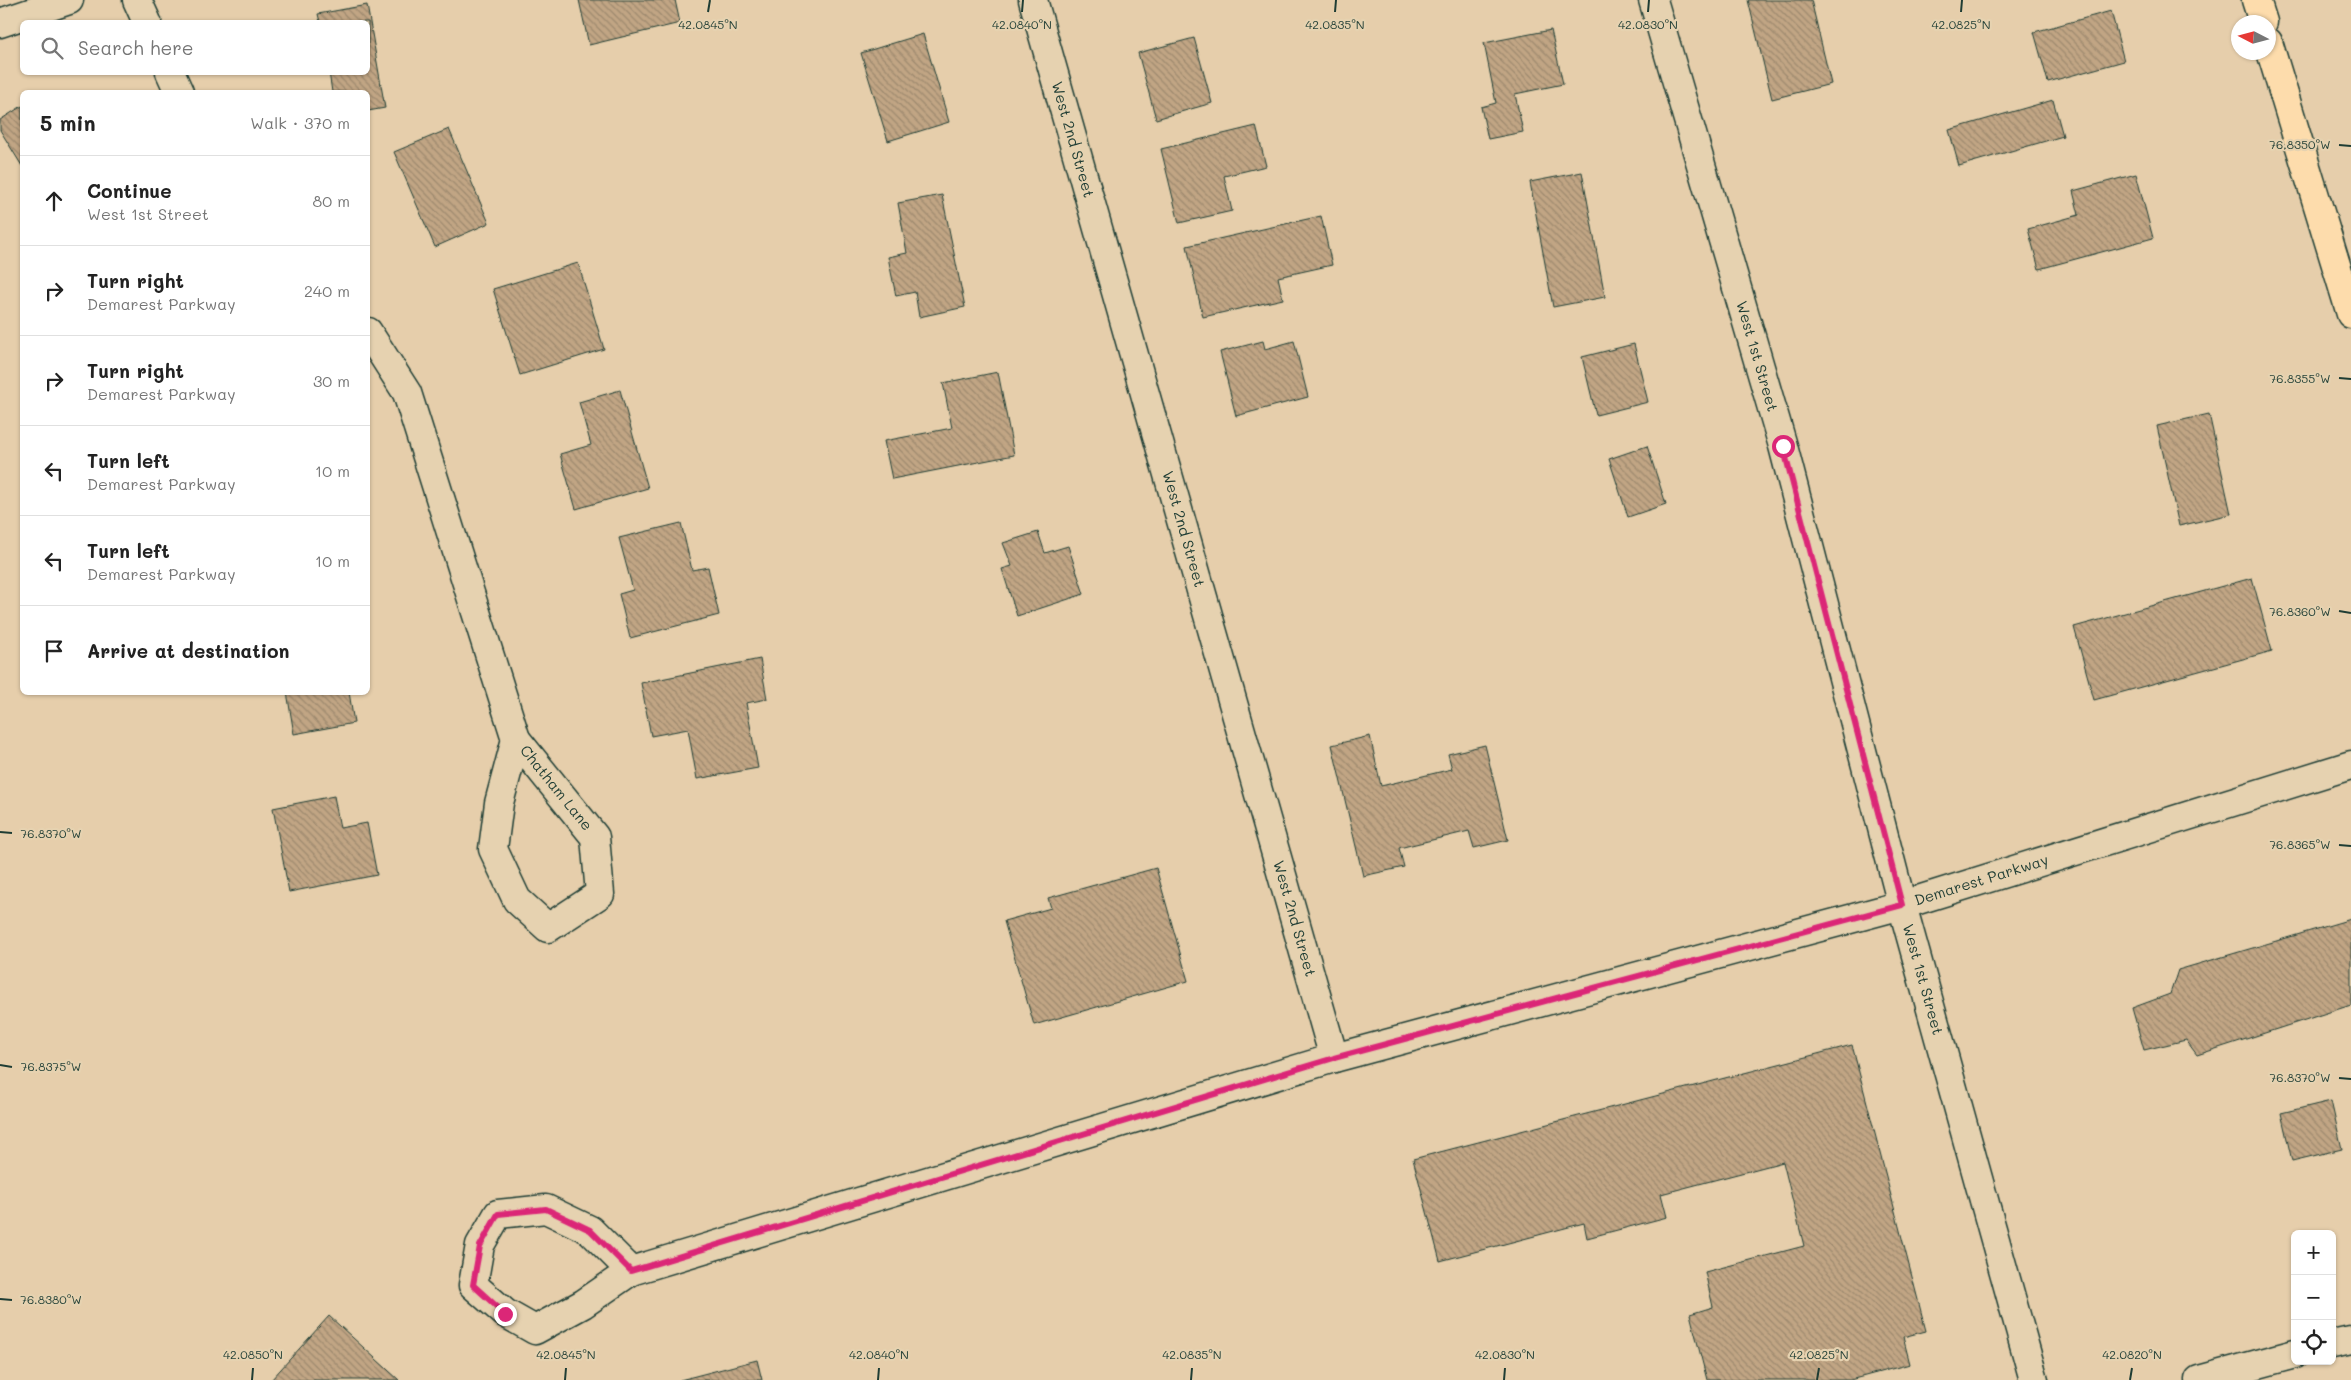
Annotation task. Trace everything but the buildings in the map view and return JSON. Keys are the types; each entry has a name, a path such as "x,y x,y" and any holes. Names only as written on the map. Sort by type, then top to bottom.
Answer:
{"main road":[{"path":"2256,0 2261,15"},
{"path":"2273,60 2351,314"}],"street":[{"path":"0,23 68,0"},
{"path":"137,0 146,20"},
{"name":"West 2nd Street","path":"1033,0 1334,1058"},
{"name":"West 1st Street","path":"1653,0 1783,446 1902,905 2034,1380"},
{"path":"171,75 178,90"},
{"name":"Chatham Lane","path":"370,335 407,394 516,739 596,837 600,894 548,928 518,900 493,849 499,803 516,739"},
{"name":"Demarest Parkway","path":"631,1271 590,1230 546,1209 498,1214 480,1246 473,1285 505,1314 535,1330 583,1304 631,1271 1334,1058 1902,905 2351,765"},
{"path":"2336,1343 2351,1340"},
{"path":"2199,1380 2291,1355"}],"route":[{"path":"505,1314 473,1285 480,1246 498,1214 546,1209 590,1230 631,1271 1334,1058 1902,905 1783,446"}]}
